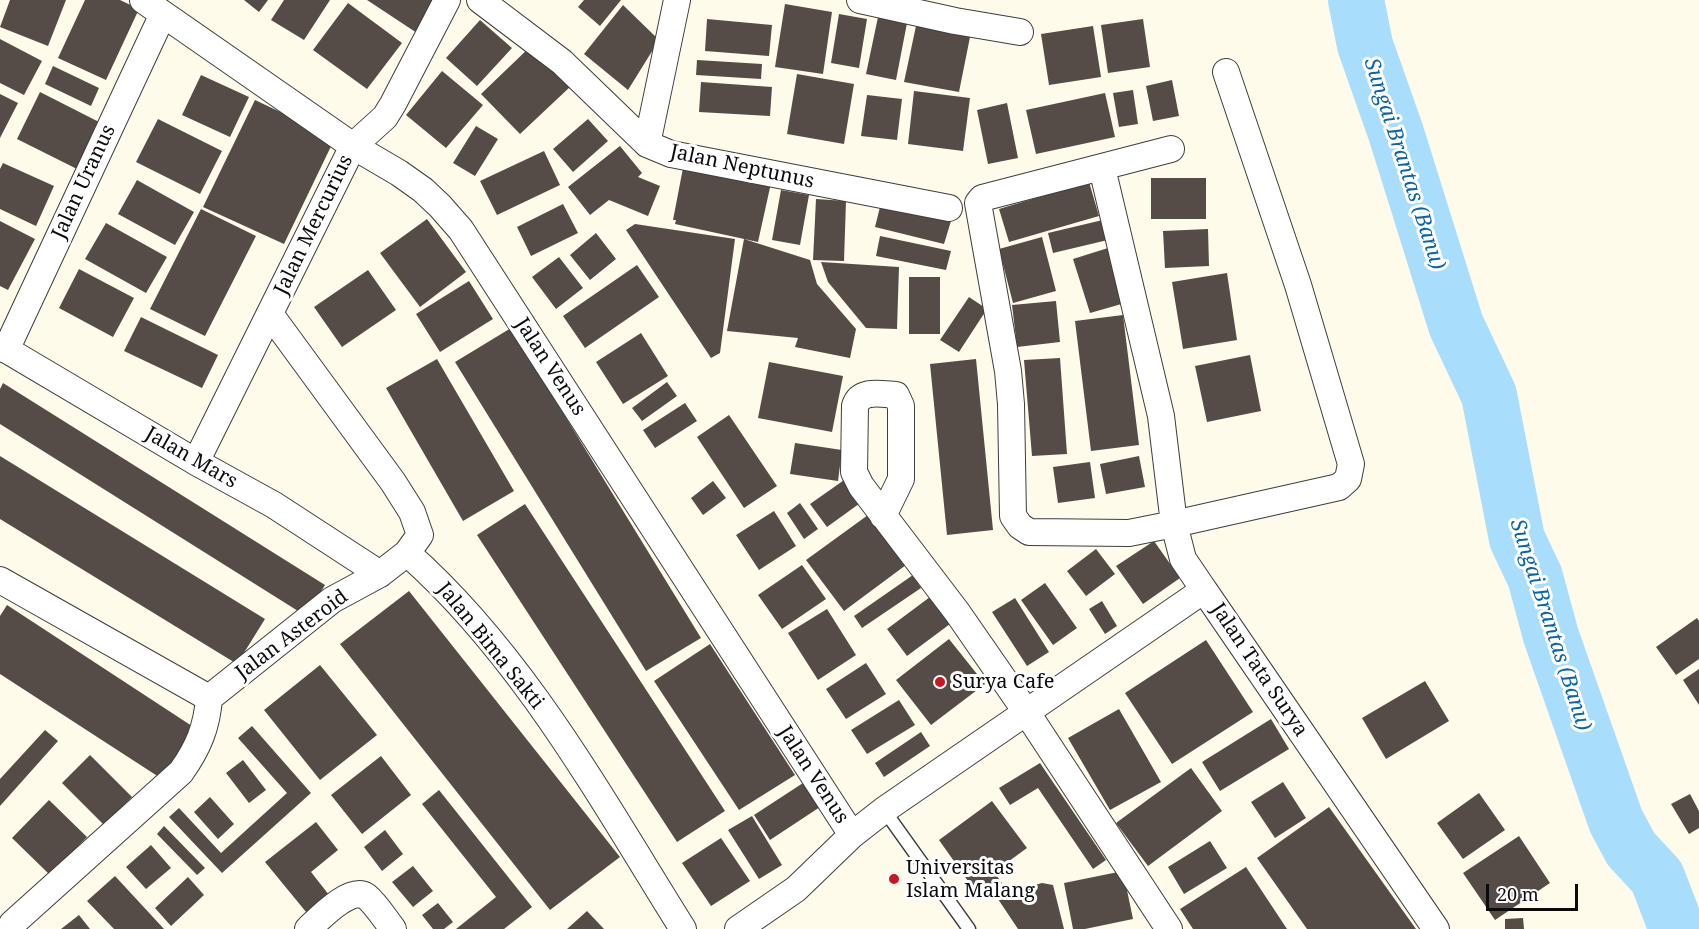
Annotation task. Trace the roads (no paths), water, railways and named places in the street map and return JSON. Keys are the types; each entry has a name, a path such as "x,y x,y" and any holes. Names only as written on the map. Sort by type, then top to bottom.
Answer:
{"street":[{"name":"Jalan Mercurius","path":"196,462 353,146 385,117 393,105 447,0"},
{"name":"Jalan Neptunus","path":"480,0 562,62 647,144 671,154 948,208"},
{"path":"647,144 677,0"},
{"path":"860,0 955,21 1020,32"},
{"name":"Jalan Venus","path":"153,7 353,146 423,190 461,230 852,835"},
{"name":"Jalan Uranus","path":"3,348 153,7"},
{"path":"1171,149 982,198 978,202 1008,371 1011,404 1013,516 1020,526 1029,532 1129,533 1339,486 1348,479 1351,464 1298,285 1226,72"},
{"path":"1102,168 1161,416 1174,524 1183,559 1204,590"},
{"path":"270,314 380,464 412,512 420,535 407,553"},
{"name":"Jalan Mars","path":"3,348 196,462 274,505 380,574"},
{"path":"882,516 957,612 1027,713 1169,929"},
{"name":"Jalan Asteroid","path":"209,698 332,600 380,574 407,553"},
{"name":"Jalan Bima Sakti","path":"407,553 462,605 511,665 581,767 683,929"},
{"path":"0,580 209,698 207,721 192,756 181,772 12,924"},
{"name":"Jalan Tata Surya","path":"738,929 796,889 852,835 884,810 1204,590 1436,929"},
{"path":"308,929 340,901 354,894 368,897 393,929"}],"lane":[{"path":"884,810 969,929"}],"waterway":[{"name":"Sungai Brantas (Banu)","path":"1356,0 1365,45 1396,133 1456,325 1489,395 1517,539 1535,577 1551,636 1616,821 1631,849 1657,877 1677,929"}],"place":[{"name":"Surya Cafe","path":"940,682"},
{"name":"Universitas Islam Malang","path":"894,879"}]}
